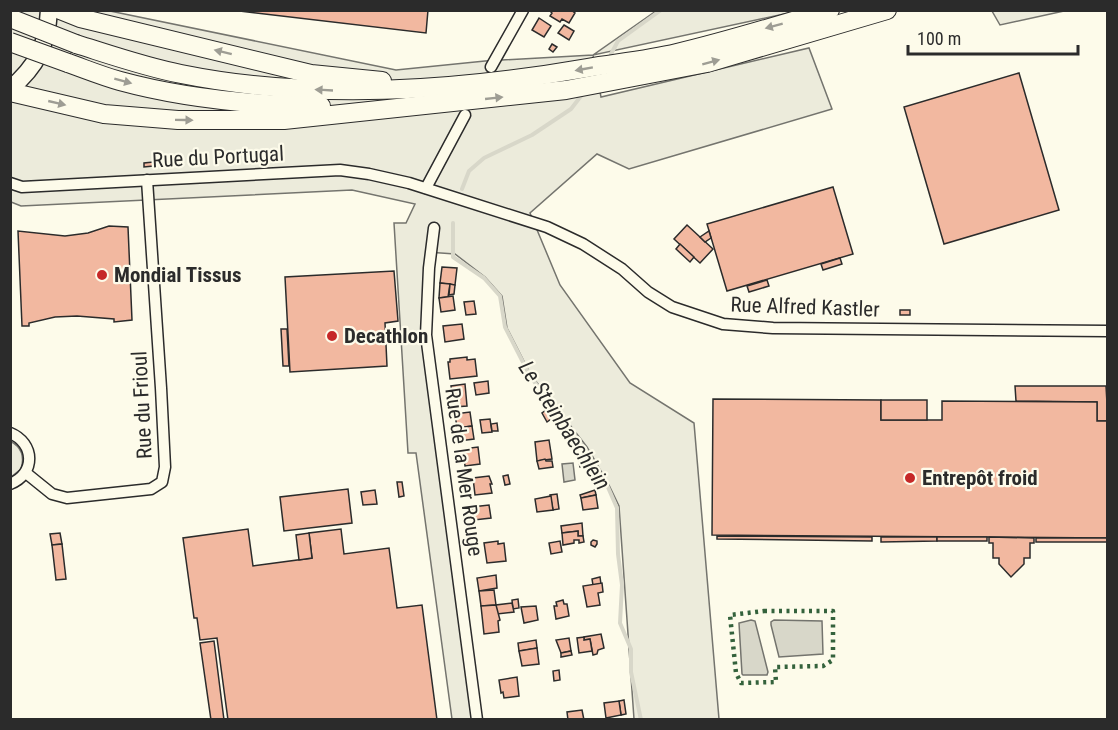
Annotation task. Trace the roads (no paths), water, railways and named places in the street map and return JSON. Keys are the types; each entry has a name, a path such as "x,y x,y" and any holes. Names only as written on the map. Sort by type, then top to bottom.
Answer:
{"highway":[{"path":"60,10 80,18 311,74 382,81 403,89"},
{"path":"10,18 76,44 182,74 284,88 349,91 515,81 676,53 830,10"},
{"path":"10,91 104,114 178,120 284,120 566,90 707,63 887,10"},
{"path":"10,42 120,81 177,94 237,103 415,107"}],"main road":[{"path":"10,91 26,75 40,55 47,31 48,10"}],"street":[{"path":"491,67 524,10"},
{"path":"426,188 465,115"},
{"name":"Rue du Portugal","path":"10,183 22,187 340,170 369,174 426,188"},
{"name":"Rue du Frioul","path":"26,473 52,494 67,498 151,489 162,482 165,467 147,180"},
{"name":"Rue Alfred Kastler","path":"426,188 547,227 583,244 622,269 648,292 672,307 723,324 773,328 1107,331"},
{"name":"Rue de la Mer Rouge","path":"434,228 429,268 426,335 477,720"},
{"path":"10,433 19,437 28,450 30,458 26,473 10,484"}],"waterway":[{"name":"Le Steinbaechlein","path":"611,54 618,41 661,10"},
{"name":"Le Steinbaechlein","path":"462,189 469,171 484,158 532,135 571,109 581,96"},
{"name":"Le Steinbaechlein","path":"453,223 453,257 484,278 500,296 505,327 530,376 584,448 607,485 617,508 618,554 622,585 620,623 631,649 631,672 641,720"}],"place":[{"name":"Mondial Tissus","path":"102,275"},
{"name":"Decathlon","path":"332,336"},
{"name":"Entrepôt froid","path":"910,478"}]}
